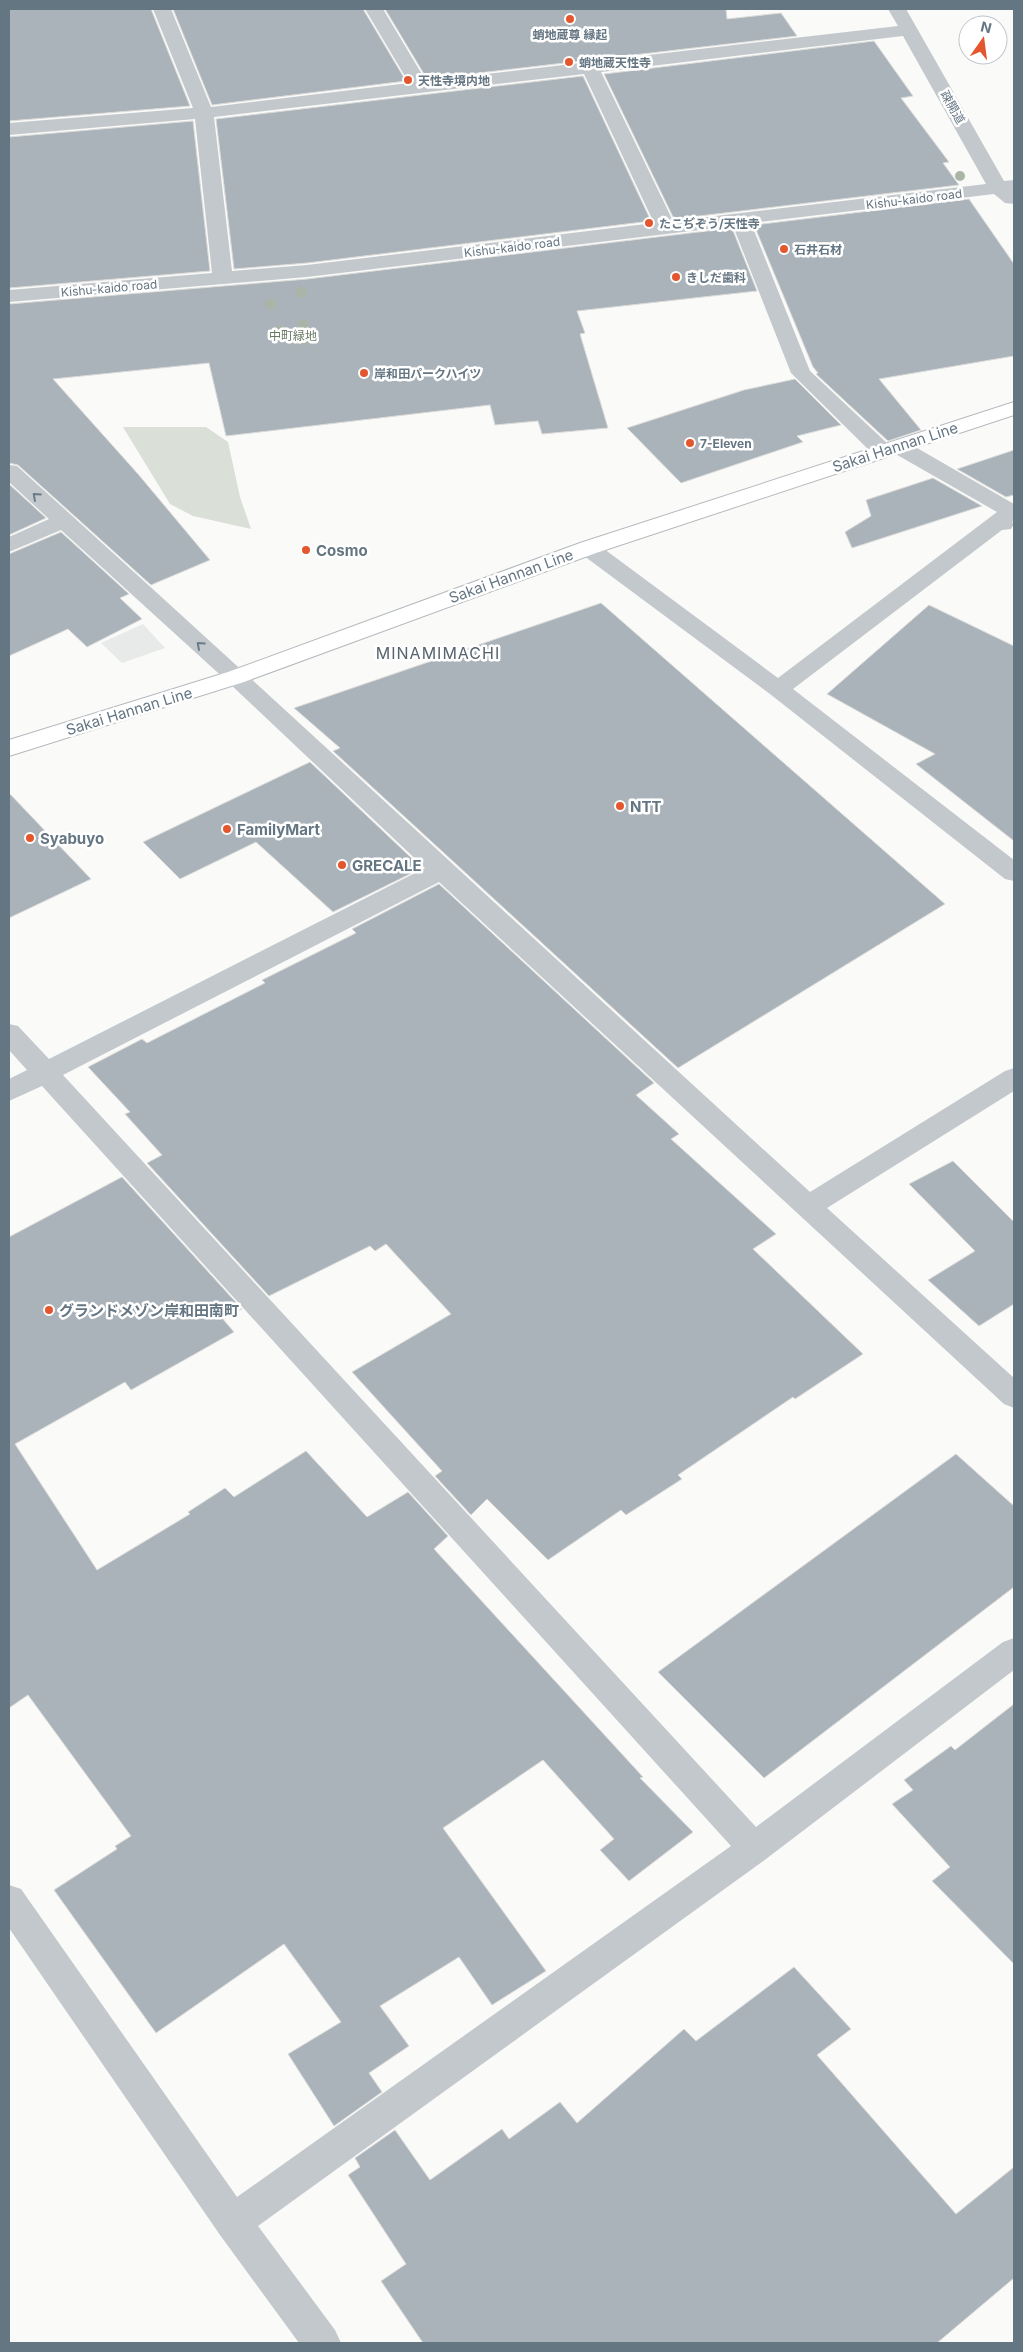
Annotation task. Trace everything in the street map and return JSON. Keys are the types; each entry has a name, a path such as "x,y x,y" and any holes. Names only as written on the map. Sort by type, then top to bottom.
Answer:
{"main road":[{"name":"Sakai Hannan Line","path":"9,748 236,677 588,548 1014,408"}],"street":[{"path":"162,9 204,113 223,278"},
{"path":"374,9 421,88"},
{"name":"疎開道","path":"897,9 908,30 1014,201"},
{"path":"9,129 204,113 908,30"},
{"path":"590,68 666,228"},
{"name":"Kishu-kaido road","path":"9,296 307,271 1007,187"},
{"path":"740,219 801,373 890,448 1010,518 778,689"},
{"path":"9,471 236,677 442,870 1014,1396"},
{"path":"9,545 64,521"},
{"path":"588,548 778,689 1014,873"},
{"path":"9,1091 442,870"},
{"path":"9,1033 754,1848"},
{"path":"808,1206 1014,1078"},
{"path":"233,2222 754,1848 1014,1652"},
{"path":"9,1900 233,2222 322,2343"}],"shaded area":[{"path":"123,427 206,427 228,442 240,497 251,529 193,516 170,504"},
{"path":"143,624 165,648 122,663 101,643"}],"building":[{"path":"9,9 151,9 190,106 9,121"},
{"path":"173,9 363,9 406,81 212,105"},
{"path":"385,9 726,9 727,19 781,13 797,36 427,79"},
{"path":"874,41 913,96 901,98 949,162 943,163 959,185 674,219 604,74"},
{"path":"583,76 651,221 307,263 234,269 216,119"},
{"path":"193,121 210,271 9,288 9,137"},
{"path":"969,199 1014,264 1014,356 879,379 921,430 888,441 816,374 818,373 813,367 754,225"},
{"path":"732,228 757,291 577,311 585,333 580,334 608,428 542,434 538,421 495,425 490,405 226,436 209,363 53,379 138,474 210,560 151,585 18,465 9,463 9,304 307,279"},
{"path":"795,379 841,425 797,436 803,442 681,483 627,428 744,390"},
{"path":"1014,450 1014,495 1006,497 957,469"},
{"path":"933,478 982,506 852,548 845,532 871,516 866,500"},
{"path":"9,484 46,518 9,535"},
{"path":"61,532 129,594 120,598 142,619 87,647 68,629 9,656 9,554"},
{"name":"NTT","path":"601,603 945,904 678,1068 333,751 340,748 294,708"},
{"path":"929,605 1014,646 1014,841 916,764 935,754 827,694"},
{"path":"310,762 422,868 333,912 256,842 180,879 143,842"},
{"name":"Syabuyo","path":"9,793 91,879 9,918"},
{"path":"439,884 654,1083 636,1095 679,1134 671,1139 776,1234 753,1249 863,1354 795,1399 793,1397 678,1475 682,1479 626,1515 621,1510 548,1560 487,1499 471,1515 435,1476 442,1471 352,1372 451,1314 386,1244 375,1251 370,1246 269,1296 147,1163 162,1155 125,1114 130,1112 88,1067 142,1039 147,1043 265,983 262,980 356,933 352,929"},
{"path":"953,1161 1014,1222 1014,1304 979,1326 928,1280 975,1251 909,1184"},
{"path":"122,1177 242,1309 222,1318 234,1332 131,1390 125,1382 15,1444 97,1570 190,1514 188,1512 225,1488 234,1497 306,1451 367,1517 408,1492 448,1536 434,1549 643,1777 640,1778 693,1832 629,1881 600,1850 614,1839 543,1760 443,1828 546,1971 492,2005 459,1957 380,2006 409,2046 369,2073 382,2092 334,2126 288,2054 341,2022 284,1944 156,2033 54,1890 117,1849 115,1846 131,1836 28,1695 9,1708 9,1237"},
{"path":"956,1454 1014,1506 1014,1587 764,1778 658,1672"},
{"path":"1014,1704 1014,1964 932,1881 950,1867 892,1804 913,1790 904,1780 951,1746 955,1750"},
{"path":"794,1967 851,2029 817,2055 956,2214 1014,2167 1014,2278 937,2343 423,2343 381,2281 406,2264 348,2175 360,2167 355,2158 395,2130 430,2180 502,2129 509,2139 560,2102 577,2123 684,2029 696,2041"}],"place":[{"name":"蛸地蔵尊 縁起","path":"570,19"},
{"name":"蛸地蔵天性寺","path":"569,62"},
{"name":"天性寺境内地","path":"408,80"},
{"name":"たこぢぞう/天性寺","path":"649,223"},
{"name":"石井石材","path":"784,249"},
{"name":"きしだ歯科","path":"676,277"},
{"name":"岸和田パークハイツ","path":"364,373"},
{"name":"7-Eleven","path":"690,443"},
{"name":"Cosmo","path":"306,550"},
{"name":"NTT","path":"620,806"},
{"name":"FamilyMart","path":"227,829"},
{"name":"Syabuyo","path":"30,838"},
{"name":"GRECALE","path":"342,865"},
{"name":"グランドメゾン岸和田南町","path":"49,1310"}],"district":[{"name":"MINAMIMACHI","path":"438,653"}],"park label":[{"name":"中町緑地","path":"293,335"}]}
